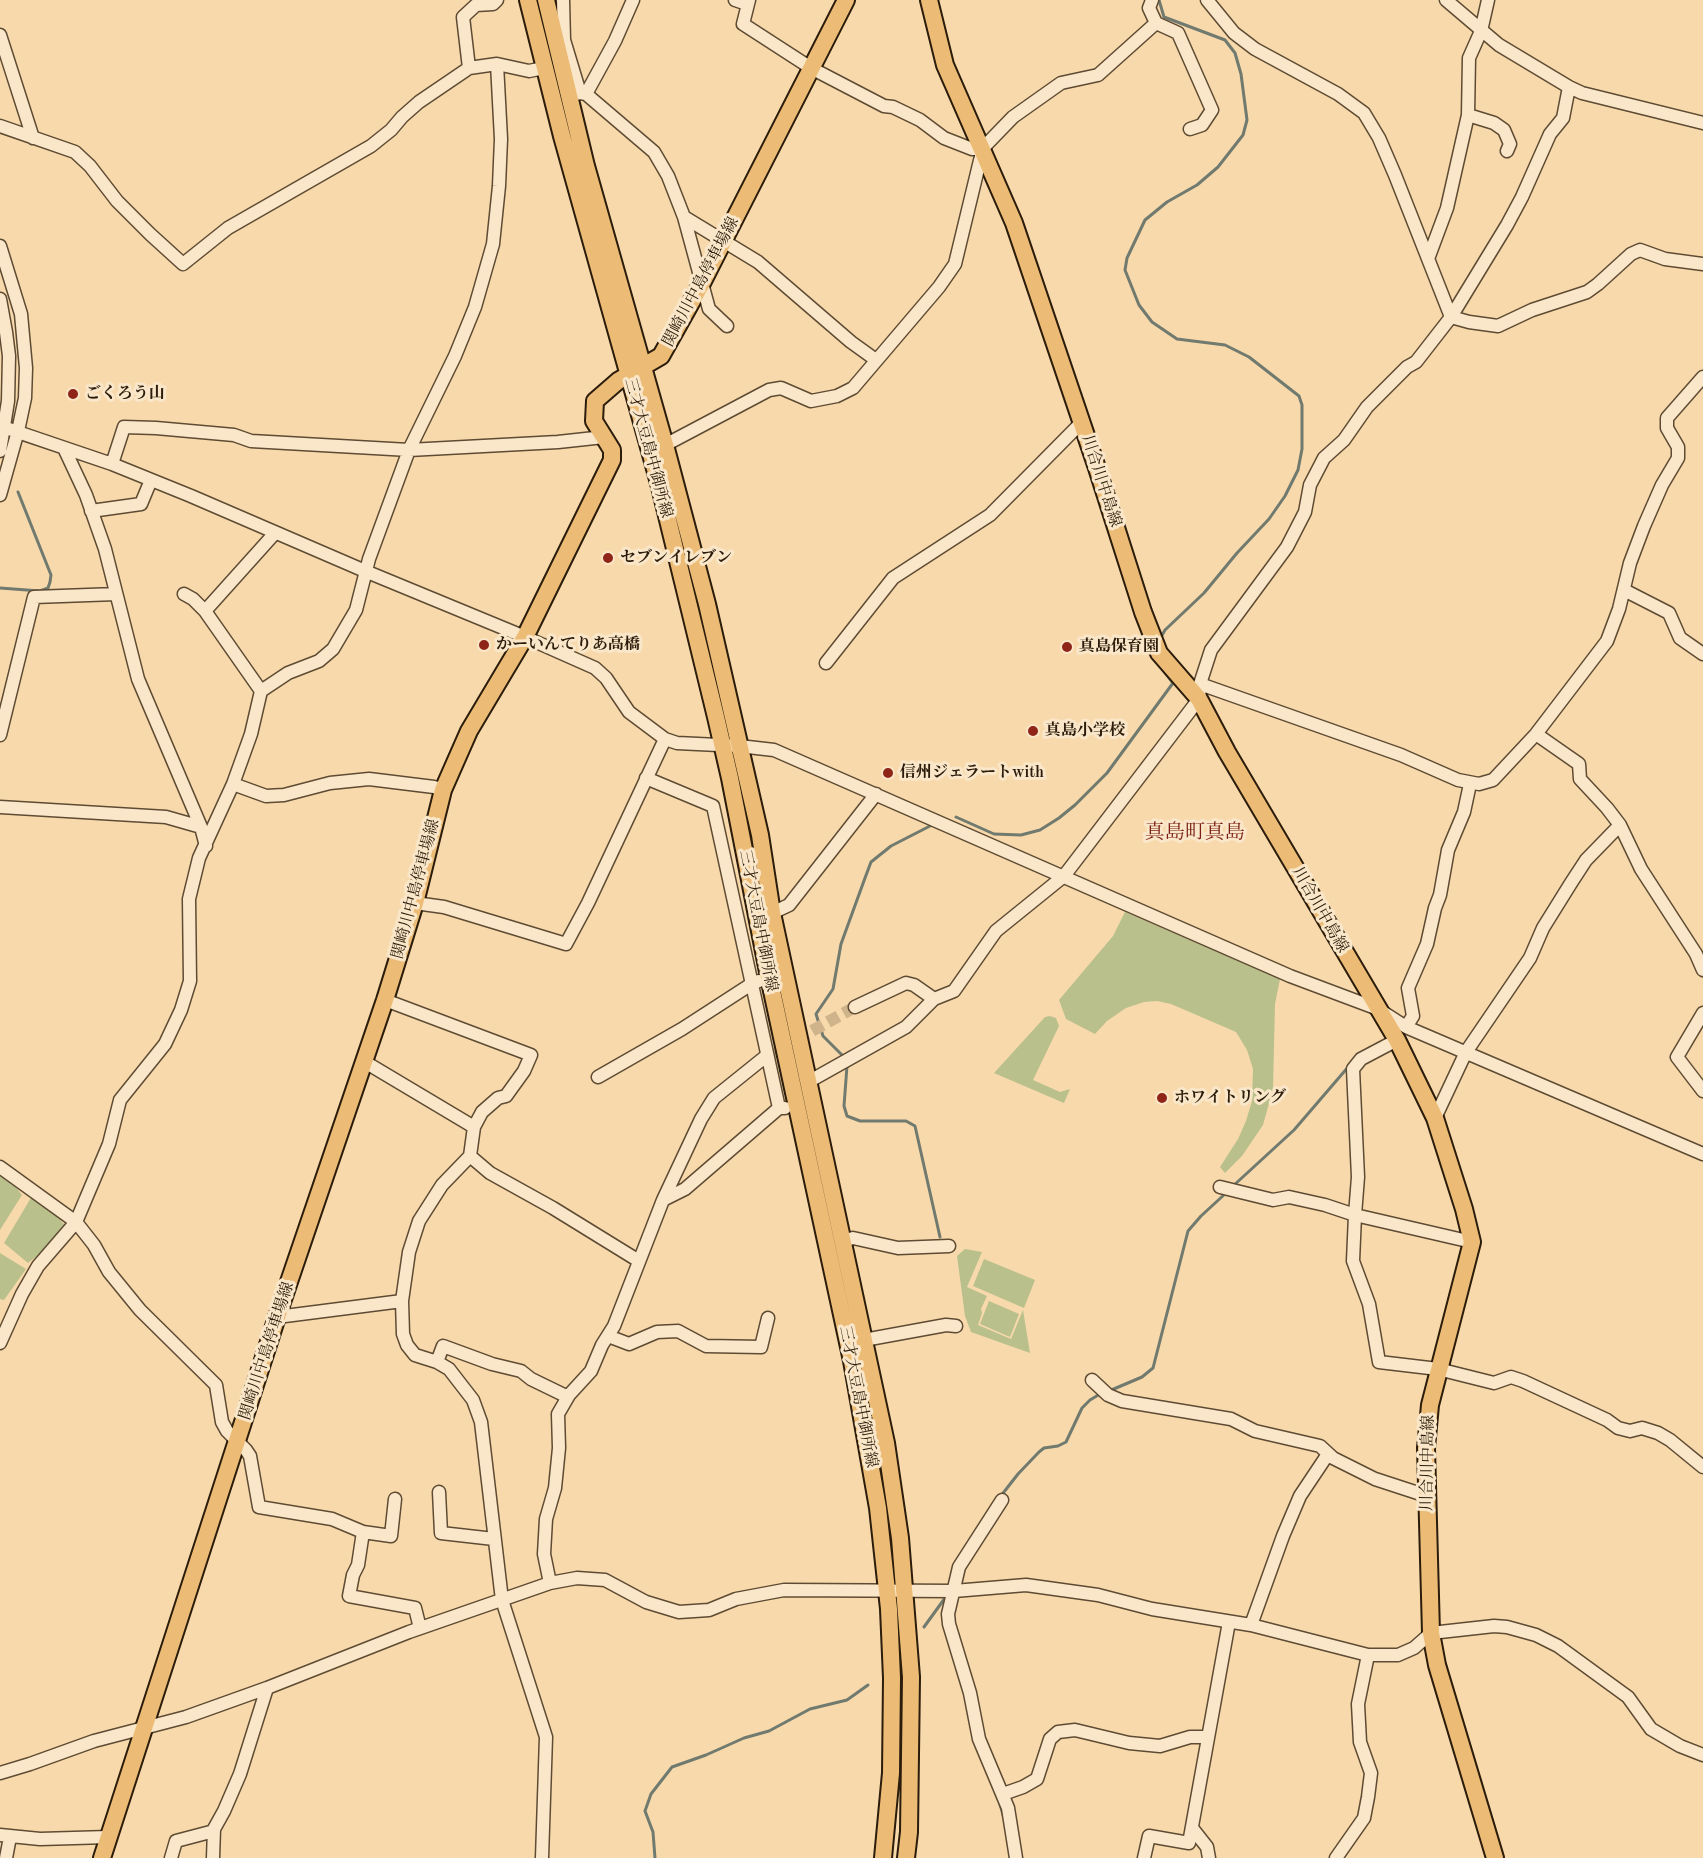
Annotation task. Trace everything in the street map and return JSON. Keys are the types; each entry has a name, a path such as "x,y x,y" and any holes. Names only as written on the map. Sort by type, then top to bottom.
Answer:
{"main road":[{"name":"三才大豆島中御所線","path":"528,0 544,68 636,371 665,445 707,604 731,745 761,980 798,1107 852,1361 895,1591 907,1608 911,1677 909,1832 906,1858"},
{"name":"三才大豆島中御所線","path":"546,0 578,94 586,166 636,371 659,483 731,745 760,835 772,913 886,1443 900,1538 895,1591 890,1609 891,1773 883,1858"},
{"name":"関崎川中島停車場線","path":"102,1858 277,1317 385,1000 415,903 443,790 469,731 525,637 612,460 612,450 594,420 595,401 618,381 661,356 703,281 846,0"},
{"name":"川合川中島線","path":"929,0 945,65 1014,222 1143,612 1159,653 1186,686 1199,692 1227,752 1378,1009 1402,1033 1435,1118 1464,1209 1472,1242 1430,1405 1426,1448 1431,1633 1437,1665 1495,1858"}],"street":[{"path":"469,68 463,17 476,5 493,4 497,0"},
{"path":"563,0 564,40 578,94 654,152 668,176 684,217 709,309 727,326"},
{"path":"578,94 615,42 633,0"},
{"path":"1152,0 1149,8 1156,23 1178,33 1212,110 1199,128"},
{"path":"1207,0 1234,33 1255,49 1338,94 1364,113 1379,138 1414,220 1451,317"},
{"path":"1446,0 1499,45 1569,87 1582,93 1703,123"},
{"path":"1428,259 1447,208 1468,115 1469,58 1481,31 1488,0"},
{"path":"744,1 743,24 811,68 884,106 893,107 920,120 944,138 972,150 983,148"},
{"path":"665,445 769,390 781,388 811,400 837,396 853,388 939,287 955,264 983,148 1013,117 1061,83 1098,75 1156,23"},
{"path":"0,34 33,138"},
{"path":"0,1343 22,1294 38,1266 76,1222 109,1144 120,1100 165,1044 182,1010 190,981 189,899 199,858 233,784 251,734 261,691 288,673 319,661 333,649 356,610 365,571 409,450 450,367 475,307 493,244 501,139 497,64"},
{"path":"0,126 75,152 90,166 117,201 183,264 228,228 371,146 391,130 418,102 469,68 497,64 529,71 544,68"},
{"path":"808,1082 906,1027 934,999 954,991 996,931 1064,876 1199,692 1211,651 1287,547 1305,512 1310,485 1324,458 1344,440 1367,406 1407,367 1416,362 1451,317 1507,225 1550,134 1563,118 1569,87"},
{"path":"1468,115 1494,123 1504,130 1509,144 1507,151"},
{"path":"684,217 696,222 723,242 758,262 851,342 876,360"},
{"path":"0,246 15,291 24,338 25,398 0,495"},
{"path":"1451,317 1498,326 1532,310 1587,292 1640,249 1665,259 1703,264"},
{"path":"0,299 9,356 8,401 0,451"},
{"path":"1199,692 1391,752 1470,784 1493,780 1536,734 1606,641 1644,526 1662,485 1678,458 1678,447 1667,428 1667,418 1703,377"},
{"path":"826,663 893,578 990,515 1081,423"},
{"path":"3,427 112,464 595,668 606,678 629,712 665,739 677,743 731,745 774,750 1290,976 1378,1009"},
{"path":"112,464 124,427 234,435 251,441 409,450 558,442 604,437"},
{"path":"64,448 105,549 138,679 201,827 206,846"},
{"path":"91,511 141,504 151,480"},
{"path":"205,611 275,533"},
{"path":"1624,590 1669,613 1680,638 1703,654"},
{"path":"0,735 34,597 116,594"},
{"path":"184,594 205,611 261,691"},
{"path":"1536,734 1579,764 1580,780 1620,825 1641,869 1696,954 1703,970"},
{"path":"415,903 444,907 566,944 588,903 665,739"},
{"path":"646,778 713,806 761,980 779,1108"},
{"path":"233,784 266,796 284,795 322,785 369,779 443,790"},
{"path":"1470,784 1464,812 1448,850 1440,896 1427,944 1408,988 1413,1016 1402,1033 1361,1059 1353,1069 1353,1105 1357,1121 1353,1261 1369,1304 1379,1362 1438,1370 1494,1383 1511,1377 1607,1420 1618,1428 1630,1431 1642,1428 1658,1433 1703,1467"},
{"path":"772,913 789,905 876,794"},
{"path":"0,807 166,817 201,827"},
{"path":"1435,1118 1466,1052 1530,958 1543,928 1581,868 1620,825"},
{"path":"598,1077 761,980"},
{"path":"855,1007 906,983 914,985 934,999"},
{"path":"385,1000 531,1055 524,1071 506,1096 498,1098 482,1112 474,1127 470,1156 442,1185 419,1221 410,1252 402,1302 403,1334 407,1345 415,1354 449,1369 473,1400 481,1422 502,1600 546,1737 542,1858"},
{"path":"1703,1013 1677,1057 1703,1091"},
{"path":"1402,1033 1466,1052 1703,1154"},
{"path":"550,1582 544,1554 546,1519 555,1488 559,1448 558,1414 568,1397 591,1371 614,1326 663,1200 687,1146 714,1098 765,1057"},
{"path":"365,1062 474,1127"},
{"path":"663,1200 686,1189 779,1108 798,1107"},
{"path":"470,1156 490,1173 553,1208 639,1261"},
{"path":"0,1167 76,1222 94,1245 109,1272 140,1310 216,1385 222,1422 227,1431 250,1456 259,1507 332,1519 363,1532 391,1536 395,1499"},
{"path":"1225,1189 1273,1200 1289,1197 1472,1242"},
{"path":"843,1241 853,1238 898,1248 949,1246"},
{"path":"277,1317 402,1302"},
{"path":"608,1336 629,1344 657,1332 678,1331 706,1346 761,1347 768,1318"},
{"path":"864,1340 946,1325 956,1326"},
{"path":"437,1362 443,1346 492,1364 521,1371 531,1379 568,1397"},
{"path":"1092,1380 1105,1392 1122,1401 1231,1419 1255,1431 1320,1446 1333,1458 1375,1479 1427,1496"},
{"path":"1251,1625 1300,1496 1328,1454"},
{"path":"439,1492 441,1533 494,1539"},
{"path":"1002,1500 958,1567 948,1614 964,1671 979,1739 1008,1808 1016,1858"},
{"path":"363,1532 358,1565 353,1575 349,1596 415,1608 420,1628"},
{"path":"0,1773 94,1741 186,1717 420,1628 550,1582 577,1578 605,1580 646,1602 679,1612 709,1610 736,1599 784,1590 954,1591 1026,1585 1098,1595 1152,1609 1251,1625 1368,1655 1398,1655 1414,1648 1431,1633 1494,1626 1507,1627 1536,1635 1558,1646 1628,1697 1651,1730 1680,1746 1703,1755"},
{"path":"1144,1858 1149,1836 1189,1843 1229,1622"},
{"path":"1336,1858 1364,1818 1368,1797 1371,1773 1360,1742 1358,1704 1368,1655"},
{"path":"213,1858 214,1831 240,1774 267,1688"},
{"path":"1003,1794 1037,1779 1050,1739 1058,1732 1075,1730 1129,1743 1160,1746 1190,1737 1207,1737"},
{"path":"1192,1828 1207,1847 1209,1858"},
{"path":"171,1858 176,1841 214,1831"},
{"path":"6,1858 5,1836 40,1839 108,1838"}],"green space":[{"path":"1125,912 1280,979 1275,1004 1273,1089 1263,1125 1242,1156 1225,1173 1220,1167 1238,1139 1252,1101 1253,1069 1247,1050 1236,1032 1171,1004 1157,1001 1144,1002 1126,1008 1107,1021 1095,1034 1066,1019 1059,1000 1113,936"},
{"path":"1045,1017 1056,1018 1059,1026 1033,1080 1060,1092 1070,1089 1064,1103 994,1073"},
{"path":"0,1167 22,1195 0,1230"},
{"path":"35,1191 69,1230 28,1263 4,1243"},
{"path":"965,1249 982,1252 967,1287 987,1296 981,1309 978,1325 1011,1339 1023,1310 1030,1353 971,1332 965,1316 957,1256"},
{"path":"0,1253 26,1269 4,1300 0,1299"},
{"path":"984,1259 1035,1280 1024,1308 973,1286"},
{"path":"989,1301 1019,1314 1010,1337 980,1324"}],"waterway":[{"path":"1159,0 1164,17 1225,40 1235,53 1241,74 1247,120 1243,135 1218,167 1197,185 1167,202 1145,220 1127,258 1125,270 1139,305 1152,322 1177,339 1225,345 1249,357 1299,396 1302,405 1302,449 1298,470 1285,496 1269,519 1204,593 1165,630 1161,637"},
{"path":"0,588 40,591 48,588 50,582 51,575 18,492"},
{"path":"956,817 994,834 1021,835 1040,830 1059,818 1107,773 1173,683 1163,670"},
{"path":"843,1056 823,1036 816,1014 833,989 841,944 871,862 891,846 930,826"},
{"path":"847,1066 844,1106 847,1116 860,1121 906,1121 915,1126 940,1237"},
{"path":"1233,1186 1294,1130 1349,1066"},
{"path":"1109,1391 1142,1377 1153,1368 1188,1231 1226,1193"},
{"path":"1000,1497 1039,1452 1044,1448 1066,1442 1082,1408 1100,1394"},
{"path":"924,1627 945,1598"},
{"path":"655,1858 653,1832 645,1811 651,1794 672,1767 744,1738 769,1731 810,1709 847,1700 868,1685"},
{"path":"1000,1804 1004,1818"}],"tunnel":[{"path":"765,1057 855,1007"}],"place":[{"name":"ごくろう山","path":"73,394"},
{"name":"セブンイレブン","path":"608,558"},
{"name":"かーいんてりあ高橋","path":"484,645"},
{"name":"真島保育園","path":"1067,647"},
{"name":"真島小学校","path":"1033,731"},
{"name":"信州ジェラートwith","path":"888,773"},
{"name":"ホワイトリング","path":"1162,1098"}],"district":[{"name":"真島町真島","path":"1195,833"}]}
